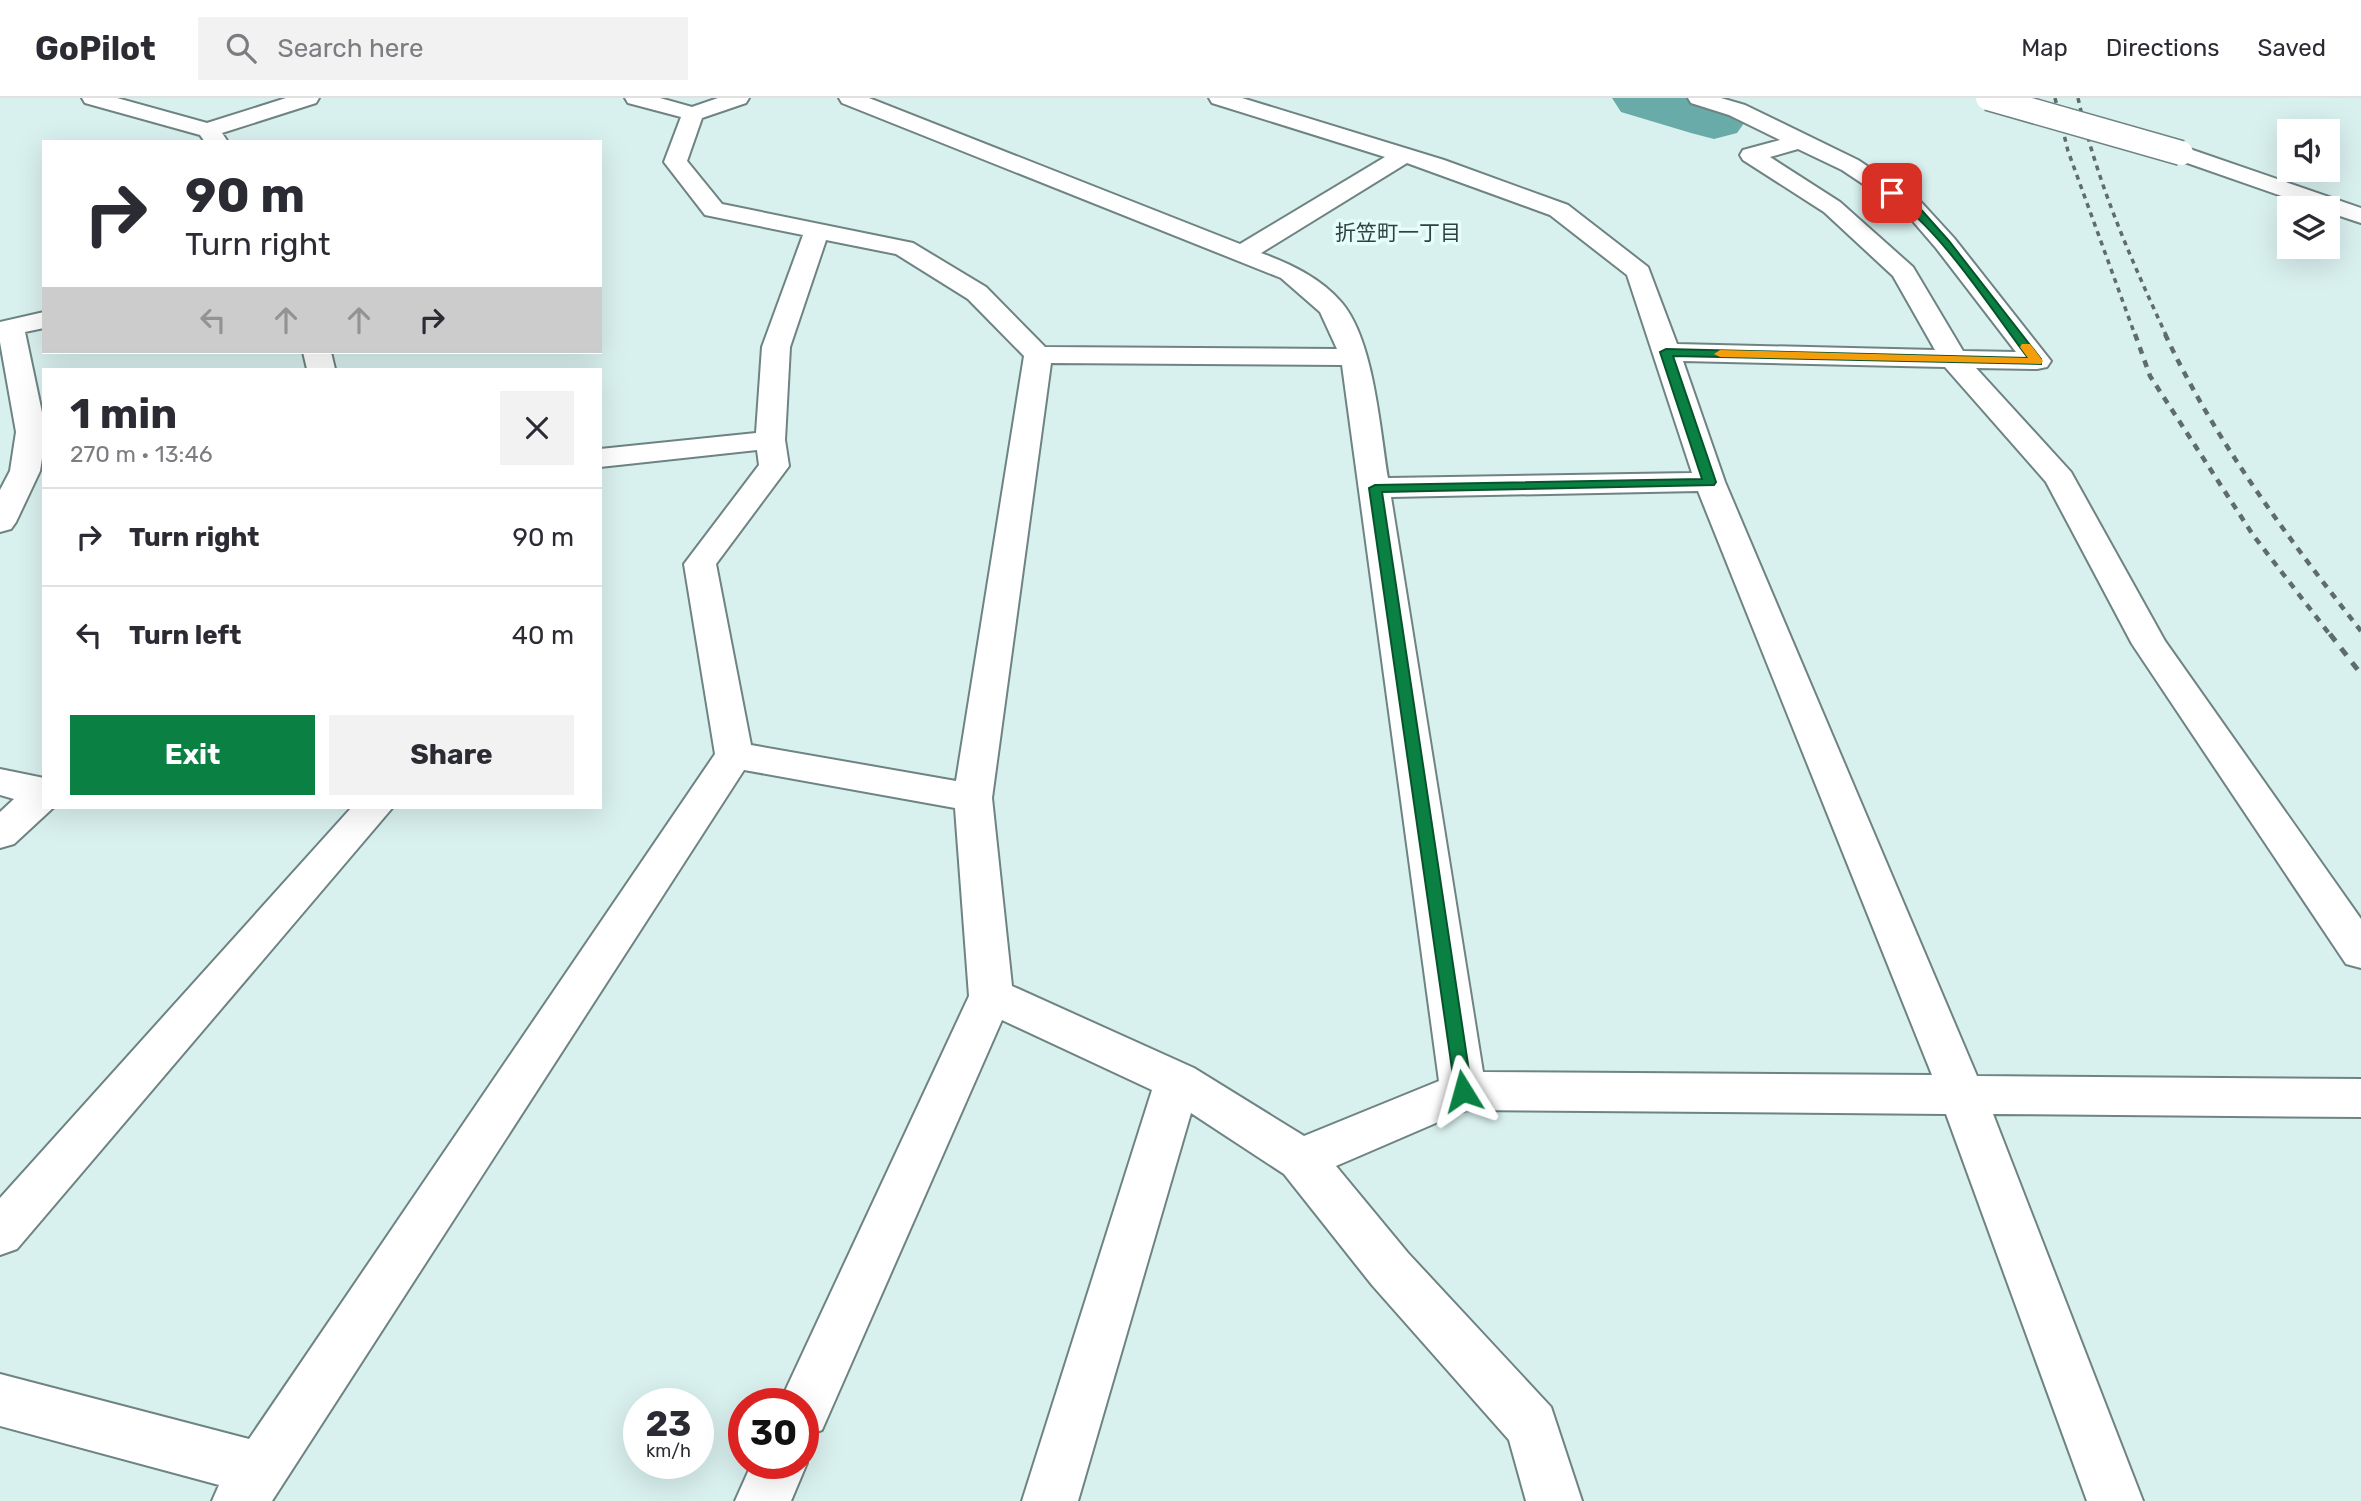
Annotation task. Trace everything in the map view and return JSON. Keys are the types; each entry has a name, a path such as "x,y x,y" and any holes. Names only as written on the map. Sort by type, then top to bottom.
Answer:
{"street":[{"path":"93,98 212,136 308,98"},
{"path":"636,98 693,114 738,98"},
{"path":"850,98 1290,273 1332,309 1355,357 1463,1091"},
{"path":"1666,352 2037,361 1945,243 1913,207 1850,165 1737,110 1699,98"},
{"path":"1988,98 2181,153 2361,216"},
{"path":"1233,100 1404,155 1559,210 1639,272 1710,482 1963,1097 2115,1501"},
{"path":"693,114 675,162 714,210 904,248 977,293 1038,355 1355,357"},
{"path":"1800,141 1751,155 1832,207 1903,272 1955,360 2060,480 2149,644 2361,952"},
{"path":"1243,253 1404,155"},
{"path":"0,1400 251,1485 734,755 700,564 774,466 770,440 776,347 817,230"},
{"path":"0,522 25,471 31,432 5,329 42,320"},
{"path":"814,1388 991,996 973,798 1038,355"},
{"path":"602,458 770,440"},
{"path":"1375,488 1710,482"},
{"path":"734,755 973,798"},
{"path":"0,782 42,792"},
{"path":"0,834 42,795"},
{"path":"0,1233 372,809"},
{"path":"991,996 1178,1081 1301,1159 1390,1269 1532,1426 1554,1501"},
{"path":"1050,1501 1178,1081"},
{"path":"1301,1159 1463,1091 1963,1097 2361,1098"},
{"path":"763,1501 773,1479"}],"waterway":[{"path":"1644,98 1714,119"}],"railway":[{"path":"2055,98 2068,151 2135,335"},
{"path":"2078,98 2105,190 2127,248 2166,335"},
{"path":"2135,334 2150,376 2253,535 2331,636"},
{"path":"2165,334 2206,412 2254,488 2361,631"},
{"path":"2330,634 2361,674"}],"slow traffic":[{"path":"1720,354 2037,361 2026,347"}],"district":[{"name":"折笠町一丁目","path":"1398,232"}],"route":[{"path":"1463,1091 1375,488 1710,482 1666,352 2037,361 1945,243 1913,207 1892,193"}]}
